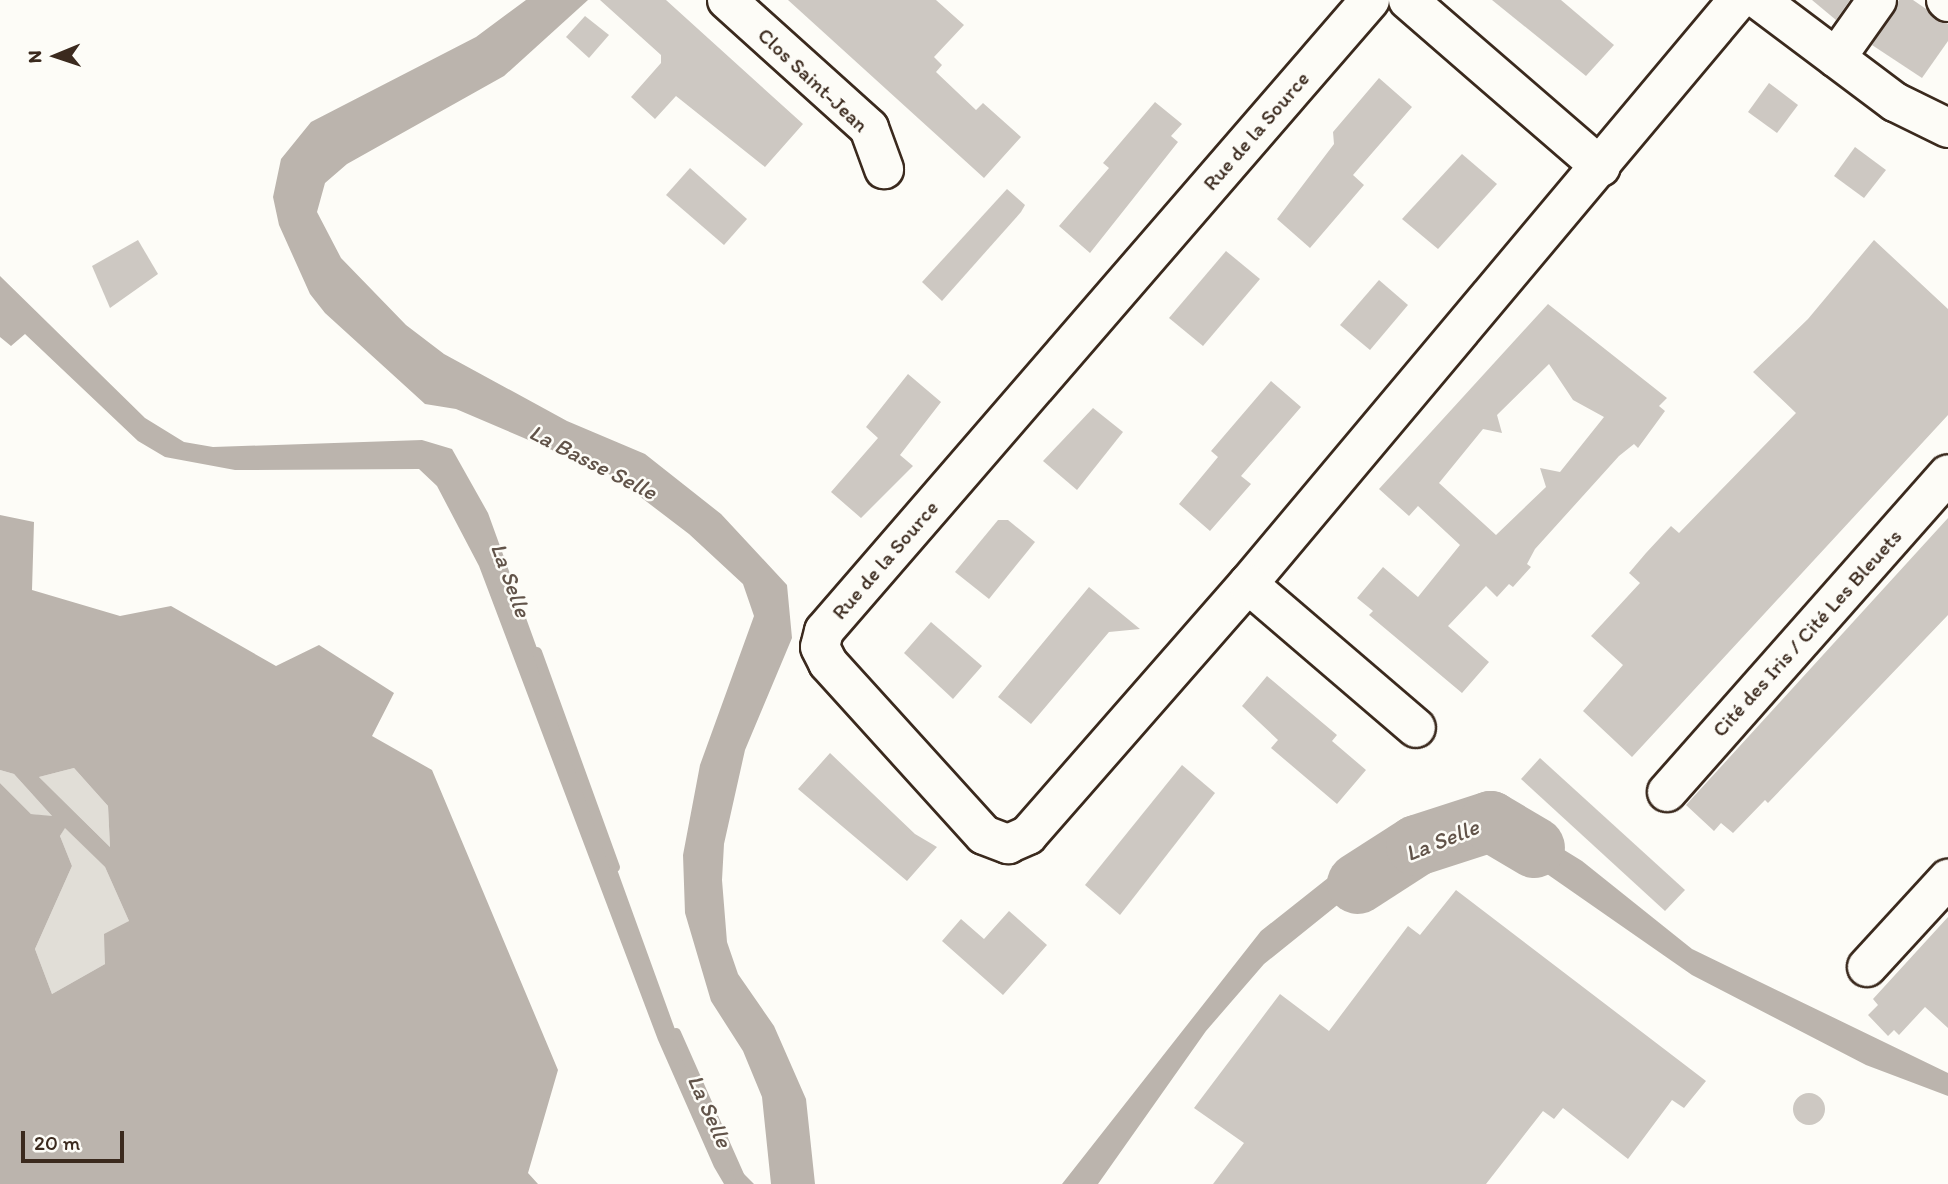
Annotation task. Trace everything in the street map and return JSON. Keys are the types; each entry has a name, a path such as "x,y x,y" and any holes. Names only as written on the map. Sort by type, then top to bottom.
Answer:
{"street":[{"name":"Clos Saint-Jean","path":"727,0 869,128 884,169"},
{"name":"Rue de la Source","path":"1370,0 824,631 820,647 828,663 984,835 1008,844 1028,835 1248,584 1601,167 1738,0"},
{"path":"1408,0 1601,167"},
{"path":"1759,0 1895,102 1948,128"},
{"path":"1836,58 1877,0"},
{"name":"Cité des Iris / Cité Les Bleuets","path":"1667,792 1948,474"},
{"path":"1248,584 1416,728"},
{"path":"1867,967 1948,879"}],"shaded area":[{"path":"74,768 108,806 110,847 39,777"},
{"path":"0,770 14,774 53,817 31,814 0,783"},
{"path":"65,827 105,867 129,921 105,964 52,994 35,949 72,866 60,836"}],"water":[{"name":"La Basse Selle","path":"526,0 588,0 504,76 347,164 325,183 317,212 341,258 406,325 444,354 567,421 645,454 721,514 787,585 792,638 745,750 724,844 722,880 727,942 738,974 774,1026 806,1099 815,1184 771,1184 762,1097 743,1051 711,1001 685,913 683,855 700,765 754,616 743,584 689,534 613,476 456,409 425,404 325,313 310,294 279,225 273,197 281,159 311,122 476,37"},
{"path":"0,276 145,418 184,442 213,447 422,440 452,449 488,513 685,1057 733,1163 754,1184 724,1184 714,1167 658,1040 479,566 437,486 419,469 235,470 165,457 138,441 25,334 11,346 0,337"},
{"path":"0,515 34,522 32,590 120,616 171,606 276,666 319,645 394,693 372,736 432,770 558,1070 528,1173 538,1184 0,1184 0,783 31,814 52,816 14,774 0,770","holes":["74,768 108,806 110,847 39,777","65,828 105,867 129,921 104,934 105,964 52,994 35,949 72,866 60,836"]},
{"path":"1480,798 1582,861 1692,949 1948,1073 1948,1096 1866,1065 1692,975 1491,835 1451,831 1366,882 1264,964 1206,1031 1098,1184 1062,1184 1261,931 1352,859 1431,816"}],"building":[{"path":"600,0 666,0 803,124 765,167 676,96 655,119 631,97 661,63 661,55"},
{"path":"788,0 936,0 964,25 934,57 942,65 936,72 976,110 983,103 1021,137 984,178"},
{"path":"1492,0 1561,0 1614,45 1586,76"},
{"path":"1812,0 1850,0 1836,20"},
{"path":"1899,0 1913,0 1948,24 1948,41 1922,78 1872,45"},
{"path":"585,16 609,35 589,58 566,37"},
{"path":"1379,78 1412,107 1353,175 1364,185 1310,248 1277,219 1334,144 1333,132"},
{"path":"1769,83 1798,105 1777,133 1748,112"},
{"path":"1155,102 1182,124 1171,136 1178,142 1090,253 1059,226 1109,168 1103,163"},
{"path":"1855,147 1886,170 1864,198 1834,176"},
{"path":"1462,154 1497,184 1438,249 1402,219"},
{"path":"690,168 747,219 724,245 666,195"},
{"path":"1007,189 1025,205 1021,212 942,301 922,282"},
{"path":"138,240 158,274 110,308 92,266"},
{"path":"1874,240 1948,309 1948,415 1632,757 1583,711 1623,665 1591,636 1640,583 1629,573 1646,553 1671,526 1679,533 1796,413 1753,372 1808,319"},
{"path":"1226,251 1260,279 1203,346 1169,318"},
{"path":"1379,280 1408,305 1370,350 1340,325"},
{"path":"1548,304 1667,398 1659,406 1665,411 1638,448 1634,444 1619,456 1535,549 1527,564 1531,567 1513,587 1509,584 1497,597 1486,586 1448,626 1489,662 1462,693 1369,615 1373,611 1357,598 1383,567 1418,597 1460,545 1418,506 1409,516 1379,489","holes":["1549,364 1573,400 1604,417 1560,472 1540,468 1546,487 1496,535 1439,483 1483,429 1502,433 1497,415"]},
{"path":"908,374 941,402 900,455 913,466 861,518 831,492 878,438 866,427"},
{"path":"1271,381 1301,407 1241,476 1251,484 1210,531 1179,504 1218,457 1211,451"},
{"path":"1093,408 1123,432 1077,490 1043,461"},
{"path":"1948,518 1948,615 1768,803 1765,800 1733,833 1721,823 1714,831 1686,805"},
{"path":"998,520 1008,520 1035,542 989,599 955,572"},
{"path":"1089,587 1140,629 1109,632 1031,724 998,697"},
{"path":"931,622 982,666 953,699 904,653"},
{"path":"1267,676 1337,735 1332,741 1366,770 1337,804 1271,748 1278,740 1242,706"},
{"path":"830,753 915,834 937,847 907,881 798,789"},
{"path":"1540,758 1685,890 1665,911 1521,779"},
{"path":"1182,765 1215,793 1120,915 1085,885"},
{"path":"1456,890 1706,1081 1684,1108 1672,1100 1628,1159 1563,1108 1554,1119 1543,1111 1486,1184 1213,1184 1244,1143 1194,1108 1280,994 1329,1031 1408,926 1420,935"},
{"path":"1009,911 1047,945 1003,995 942,941 961,919 984,939"},
{"path":"1948,917 1948,1028 1925,1007 1899,1035 1894,1030 1888,1036 1868,1015 1878,1005 1873,999"},
{"path":"1809,1093 1820,1098 1825,1109 1820,1120 1809,1125 1798,1120 1793,1109 1798,1098"}],"waterway":[{"name":"La Selle","path":"537,652 615,867"},
{"name":"La Selle","path":"1357,883 1416,845 1490,821 1534,847"},
{"name":"La Selle","path":"676,1033 743,1184"}]}
